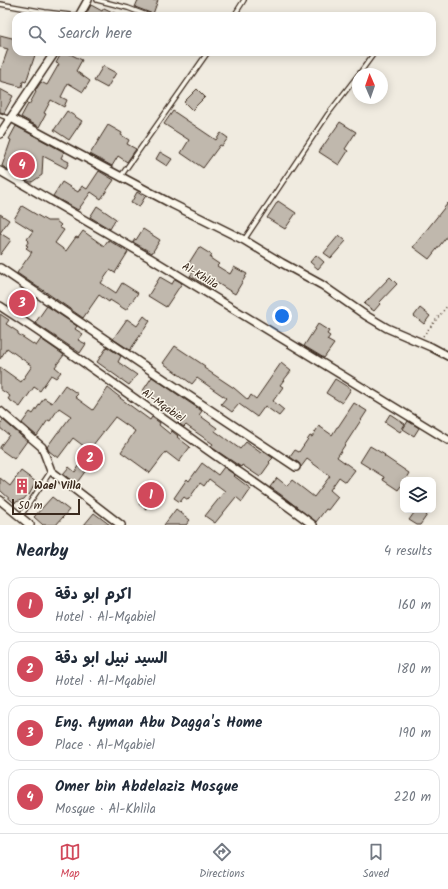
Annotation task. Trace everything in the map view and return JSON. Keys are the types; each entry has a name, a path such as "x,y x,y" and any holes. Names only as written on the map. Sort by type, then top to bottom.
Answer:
{"street":[{"path":"80,12 88,0"},
{"path":"0,134 52,56"},
{"path":"11,119 172,204 244,240 322,285 365,315 387,328 448,356"},
{"name":"Al-Khlila","path":"0,171 150,258 448,440"},
{"path":"0,268 296,467"},
{"name":"Al-Mqabiel","path":"0,306 45,336 313,525"},
{"path":"0,411 42,446 51,471 121,525"},
{"path":"0,500 30,525"}],"lane":[{"path":"97,0 138,12"},
{"path":"236,12 244,0"},
{"path":"0,4 46,12"},
{"path":"121,176 205,56"},
{"path":"363,68 372,56"},
{"path":"244,240 328,114 352,82"},
{"path":"0,115 11,119"},
{"path":"20,516 51,471"}],"path":[{"path":"417,341 423,336 448,305"}],"building":[{"path":"138,0 158,0 154,12 148,12 135,7"},
{"path":"91,5 102,11 104,8 112,12 87,12"},
{"path":"0,35 12,38 12,56 35,56 26,82 23,81 22,87 0,81 0,69 8,49 0,47"},
{"path":"60,56 74,56 82,60 76,71 90,81 83,92 68,83 61,97 67,100 64,107 51,100 39,127 21,117 41,82 47,85 59,64 56,63"},
{"path":"103,66 116,73 107,88 94,81"},
{"path":"0,89 13,96 4,113 0,112"},
{"path":"197,89 205,97 192,110 184,102"},
{"path":"67,111 82,121 69,140 54,130"},
{"path":"173,111 216,140 221,133 228,138 222,146 220,145 203,168 181,153 189,140 164,124"},
{"path":"340,122 356,132 345,149 348,151 339,165 319,152"},
{"path":"108,125 122,133 121,135 129,140 127,144 136,149 127,162 118,156 112,166 90,154"},
{"path":"16,126 64,152 61,158 69,162 66,168 43,156 42,175 30,182 2,166 11,140 9,139"},
{"path":"160,152 172,159 167,166 156,159"},
{"path":"99,171 114,180 101,199 91,192 78,210 53,196 62,182 78,192 82,186 87,189"},
{"path":"137,192 145,197 139,207 131,203"},
{"path":"278,201 296,213 285,229 267,218"},
{"path":"448,203 448,235 429,259 413,247"},
{"path":"22,206 47,221 56,221 61,225 59,227 64,230 55,243 66,251 76,237 78,238 83,231 104,246 108,240 128,252 115,273 110,270 101,283 116,293 122,283 138,293 126,310 110,300 109,302 99,295 83,318 17,273 32,252 26,248 28,246 26,245 29,241 27,239 33,231 14,219"},
{"path":"97,206 116,219 110,229 90,217"},
{"path":"0,214 9,220 0,233"},
{"path":"143,229 160,240 152,253 133,242"},
{"path":"0,233 11,240 0,255"},
{"path":"339,235 346,241 331,258 324,253"},
{"path":"199,247 212,255 210,258 219,264 217,266 230,274 234,267 247,274 235,294 217,283 213,290 190,276 194,271 187,266"},
{"path":"316,255 324,262 318,269 310,262"},
{"path":"160,277 172,284 175,279 182,283 166,307 148,296"},
{"path":"390,277 397,284 379,303 380,304 374,311 364,304"},
{"path":"21,294 31,300 22,314 11,307"},
{"path":"47,306 77,326 75,329 83,334 78,340 86,344 80,353 35,323"},
{"path":"420,308 430,316 424,324 414,316"},
{"path":"0,314 9,320 6,324 36,346 41,339 64,355 55,367 61,372 56,378 51,375 40,391 34,387 20,407 8,399 10,396 0,389 0,367 21,382 32,366 7,348 0,359"},
{"path":"144,316 150,321 130,350 113,339 127,319 137,326"},
{"path":"318,324 329,331 327,334 330,336 327,340 334,344 324,358 304,346"},
{"path":"175,346 205,366 204,368 234,388 248,400 251,395 256,399 281,363 291,371 280,385 283,387 273,401 284,410 279,416 265,406 257,417 239,404 232,412 221,404 226,398 197,378 192,384 163,363"},
{"path":"107,347 121,356 118,362 137,375 129,385 97,362"},
{"path":"152,377 202,411 199,415 217,428 215,431 240,449 246,442 261,453 263,451 273,458 260,477 242,465 241,467 211,447 213,444 186,425 184,427 178,423 180,421 175,418 177,416 142,392"},
{"path":"335,379 351,389 342,403 326,393"},
{"path":"65,385 78,394 75,397 93,410 108,388 150,420 152,417 170,434 172,431 190,447 179,462 166,452 150,473 121,452 135,431 115,417 93,445 105,454 94,470 89,466 76,484 63,474 69,467 75,472 87,455 81,452 85,447 73,438 58,458 49,451 47,447 71,416 59,408 50,421 48,420 37,436 22,423 30,412 33,414 44,398 52,403"},
{"path":"354,403 367,411 337,457 355,470 346,482 339,477 330,490 338,497 316,522 270,487 277,478 287,486 292,480 314,497 330,476 307,459 301,467 299,463 290,457 295,450 299,452 319,426 332,435"},
{"path":"390,414 405,424 400,432 385,422"},
{"path":"3,420 27,441 14,459 0,449 9,435 0,428"},
{"path":"408,421 419,428 414,436 403,429"},
{"path":"370,446 409,473 407,477 400,477 400,487 398,490 383,480 384,477 360,462"},
{"path":"202,463 218,475 224,467 251,489 242,502 236,497 215,523 205,516 225,491 209,479 204,486 200,483 188,500 184,497 180,502 174,498 187,479 189,481"},
{"name":"Wael Villa","path":"21,471 36,482 29,495 28,494 24,499 14,503 0,490 0,478 10,486"},
{"path":"148,481 163,491 154,505 150,502 146,509 139,504 144,498 139,494"},
{"path":"52,497 69,510 56,525 43,525 34,517"},
{"path":"176,509 190,520 186,525 164,525"},
{"path":"94,513 110,525 84,525"},
{"path":"414,513 424,513 427,515 420,525 417,525 409,520"}],"place":[{"name":"Omer bin Abdelaziz Mosque","path":"22,165"},
{"name":"Eng. Ayman Abu Dagga's Home","path":"22,303"},
{"name":"السيد نبيل ابو دقة","path":"90,458"},
{"name":"Wael Villa","path":"22,486"},
{"name":"اكرم ابو دقة","path":"151,495"}]}
